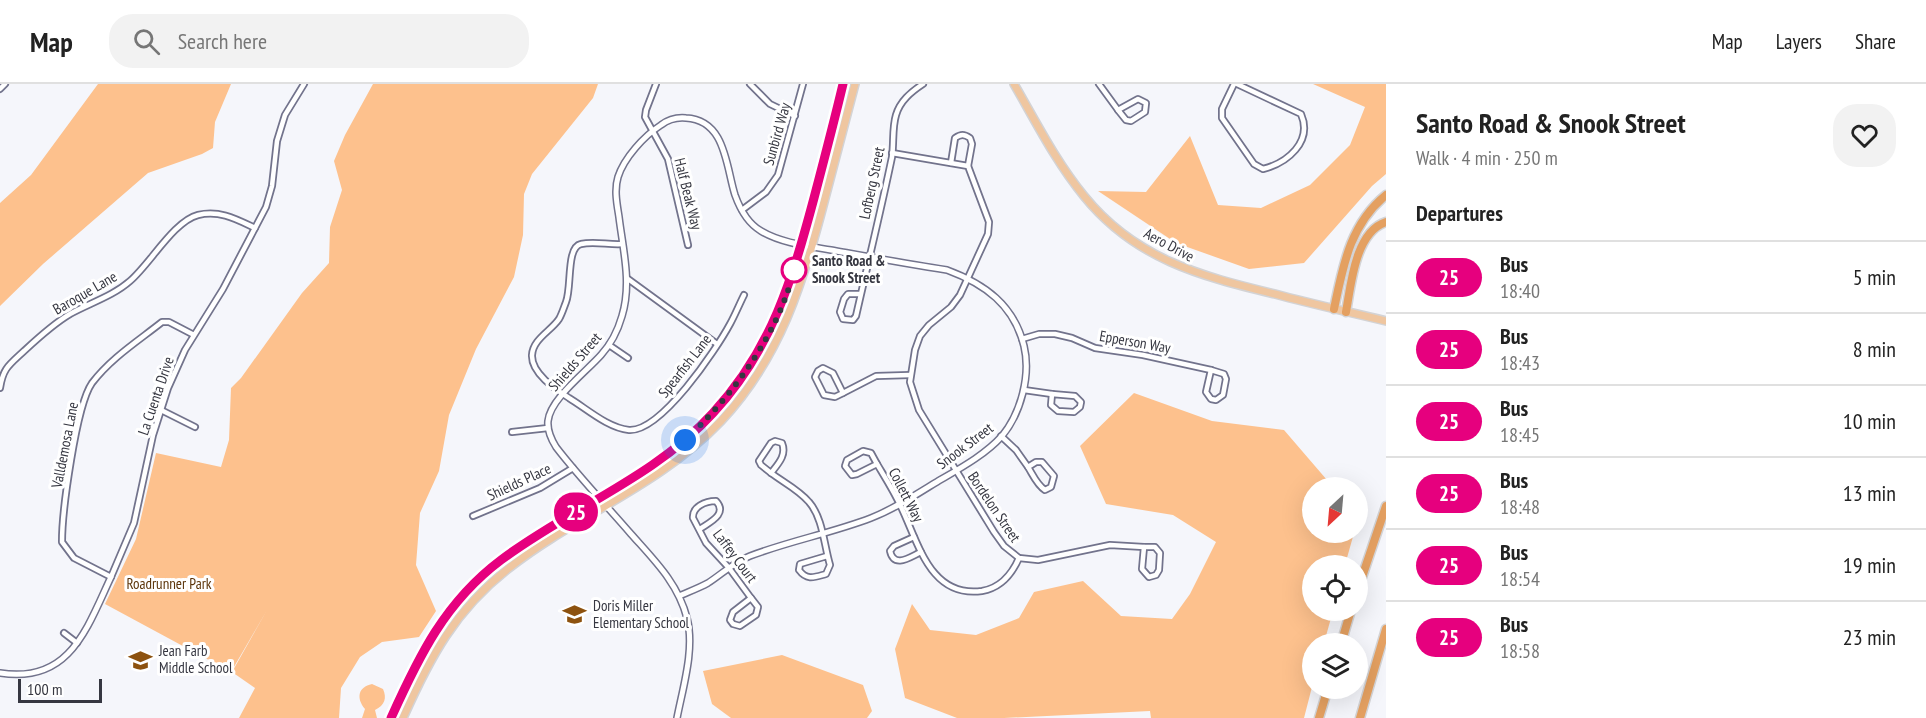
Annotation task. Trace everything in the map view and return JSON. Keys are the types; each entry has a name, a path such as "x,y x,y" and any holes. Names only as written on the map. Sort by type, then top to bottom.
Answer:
{"highway":[{"path":"1334,309 1345,257 1353,234 1367,212 1386,195"},
{"path":"1346,312 1357,258 1366,237 1386,222"},
{"path":"1368,559 1386,506"},
{"path":"1360,718 1386,629"},
{"path":"1319,718 1325,699"}],"main road":[{"path":"392,718 427,644 457,602 500,561 670,453 714,412 740,380 774,324 794,272 843,84"},
{"path":"404,718 422,675 446,634 483,591 508,568 544,543 608,507 677,462 722,420 747,388 784,328 804,275 855,84"},
{"name":"Aero Drive","path":"1014,84 1063,167 1084,196 1101,215 1129,238 1162,259 1214,280 1386,321"}],"street":[{"path":"0,90 5,84"},
{"name":"La Cuenta Drive","path":"0,673 26,675 48,669 71,653 84,633 134,523 153,435 168,388 194,335 223,289 266,207 277,141 285,115 304,84"},
{"name":"Half Beak Way","path":"656,84 645,117 663,146 668,159 687,245"},
{"path":"750,84 770,104 795,116"},
{"name":"Sunbird Way","path":"742,210 766,192 778,175 802,84"},
{"name":"Lofberg Street","path":"861,294 848,294 844,299 840,312 843,320 853,320 856,316 861,294 868,257 892,153 896,116 907,96 921,84"},
{"path":"1100,84 1118,110 1126,120 1131,121 1145,112 1146,103 1138,99 1118,110"},
{"path":"1235,84 1301,114 1305,124 1303,135 1296,149 1286,160 1263,169 1254,164 1233,135 1222,118 1222,109 1235,84"},
{"name":"Snook Street","path":"653,131 677,117 694,118 709,127 717,136 725,153 735,195 742,210 749,221 769,235 812,247 947,270 983,286 1000,301 1013,319 1025,351 1024,390 1015,415 1002,436 956,470 900,505 872,518 751,555 739,560 707,583 679,596"},
{"name":"Shields Street","path":"548,428 551,410 609,345 619,328 626,305 628,279 616,196 618,177 627,160 653,131"},
{"path":"892,153 968,166 972,144 966,135 955,138 951,163"},
{"name":"Bordelon Street","path":"968,166 989,222 988,234 968,278 951,307 920,336 910,375 914,399 919,410 1004,546 1018,558 1038,560 1110,545 1144,547"},
{"name":"Baroque Lane","path":"0,388 4,369 46,331 69,315 128,282 147,265 176,229 191,218 213,213 227,214 255,228"},
{"name":"Spearfish Lane","path":"622,244 582,244 573,249 570,255 571,277 566,302 558,319 536,344 532,353 533,365 536,369 563,394 618,428 638,429 646,426 686,388 730,324 744,295"},
{"path":"628,279 717,344"},
{"name":"Valldemosa Lane","path":"111,577 74,558 62,542 72,458 87,393 108,364 162,322 170,322 194,335"},
{"name":"Epperson Way","path":"1022,339 1039,334 1055,334 1072,338 1095,348 1162,358 1210,369"},
{"path":"609,345 628,358"},
{"path":"843,393 833,373 827,369 818,371 816,380 824,395 831,397 843,393 876,376 910,375"},
{"path":"1210,369 1224,374 1226,379 1222,395 1216,400 1211,399 1206,392 1210,369"},
{"path":"1024,390 1076,396 1081,402 1080,407 1074,412 1058,411 1051,405 1052,394"},
{"path":"161,410 195,428"},
{"path":"512,432 548,428 550,438 556,447 663,569 679,596 687,619 688,645 676,718"},
{"path":"1002,436 1016,450 1040,487 1046,490 1051,487 1054,476 1042,462 1036,462 1028,467"},
{"path":"771,473 783,455 784,449 780,442 771,442 759,461 761,465 771,473 810,503 817,514 830,565 826,574 809,578 803,576 799,570 800,564 827,556"},
{"name":"Collett Way","path":"877,464 852,475 845,466 848,460 866,451 870,453 877,464 900,505 921,552 930,567 947,584 971,592 989,590 1001,583 1012,572 1018,558"},
{"name":"Shields Place","path":"473,516 532,492 573,468"},
{"name":"Laffey Court","path":"700,529 716,518 720,512 716,501 710,501 695,508 693,519 711,549 729,568 758,607 756,615 740,626 733,624 730,620 733,612 751,598"},
{"name":"Collett Way","path":"914,537 894,546 890,551 891,556 894,561 899,562 921,552"},
{"path":"1144,547 1155,548 1160,553 1159,570 1156,575 1149,577 1142,569 1144,547"},
{"path":"64,633 77,644"}],"green space":[{"path":"98,84 231,84 215,122 213,148 148,173 43,264 0,306 0,203 31,175"},
{"name":"Roadrunner Park","path":"373,84 598,84 593,98 532,174 524,194 523,235 514,277 476,349 449,415 439,471 420,513 416,565 436,611 419,637 382,642 360,657 341,688 339,718 239,718 255,688 232,672 267,610 231,672 105,604 136,539 156,453 221,467 229,440 231,388 241,378 302,293 329,263 330,227 342,190 334,161 345,135"},
{"path":"1313,84 1386,84 1386,174 1372,186 1304,263 1249,269 1176,243 1098,191 1146,192 1190,136 1218,205 1261,208 1310,185 1350,145 1365,107"},
{"path":"1134,393 1212,421 1284,430 1324,477 1302,477 1302,543 1351,543 1348,555 1302,555 1302,621 1330,621 1327,633 1302,633 1302,699 1309,699 1304,718 1151,718 1150,711 957,718 905,698 895,649 912,604 930,630 976,635 1019,618 1034,592 1083,581 1121,616 1172,619 1190,594 1216,542 1173,515 1106,504 1080,446"},
{"path":"782,655 863,685 872,711 867,718 731,718 712,704 703,671"},
{"path":"372,684 383,689 384,701 375,710 377,718 362,718 365,709 360,701 361,690"}],"bus line":[{"name":"25","path":"391,718 413,669 437,627 476,583 500,561 541,533 608,494 670,453 714,412 750,366 774,324 794,272 843,84"}],"place":[{"name":"Santo Road & Snook Street","path":"794,270"},
{"name":"Doris Miller Elementary School","path":"575,615"},
{"name":"Jean Farb Middle School","path":"141,660"}],"route":[{"path":"685,440 714,412 750,366 774,324 794,270"}]}
